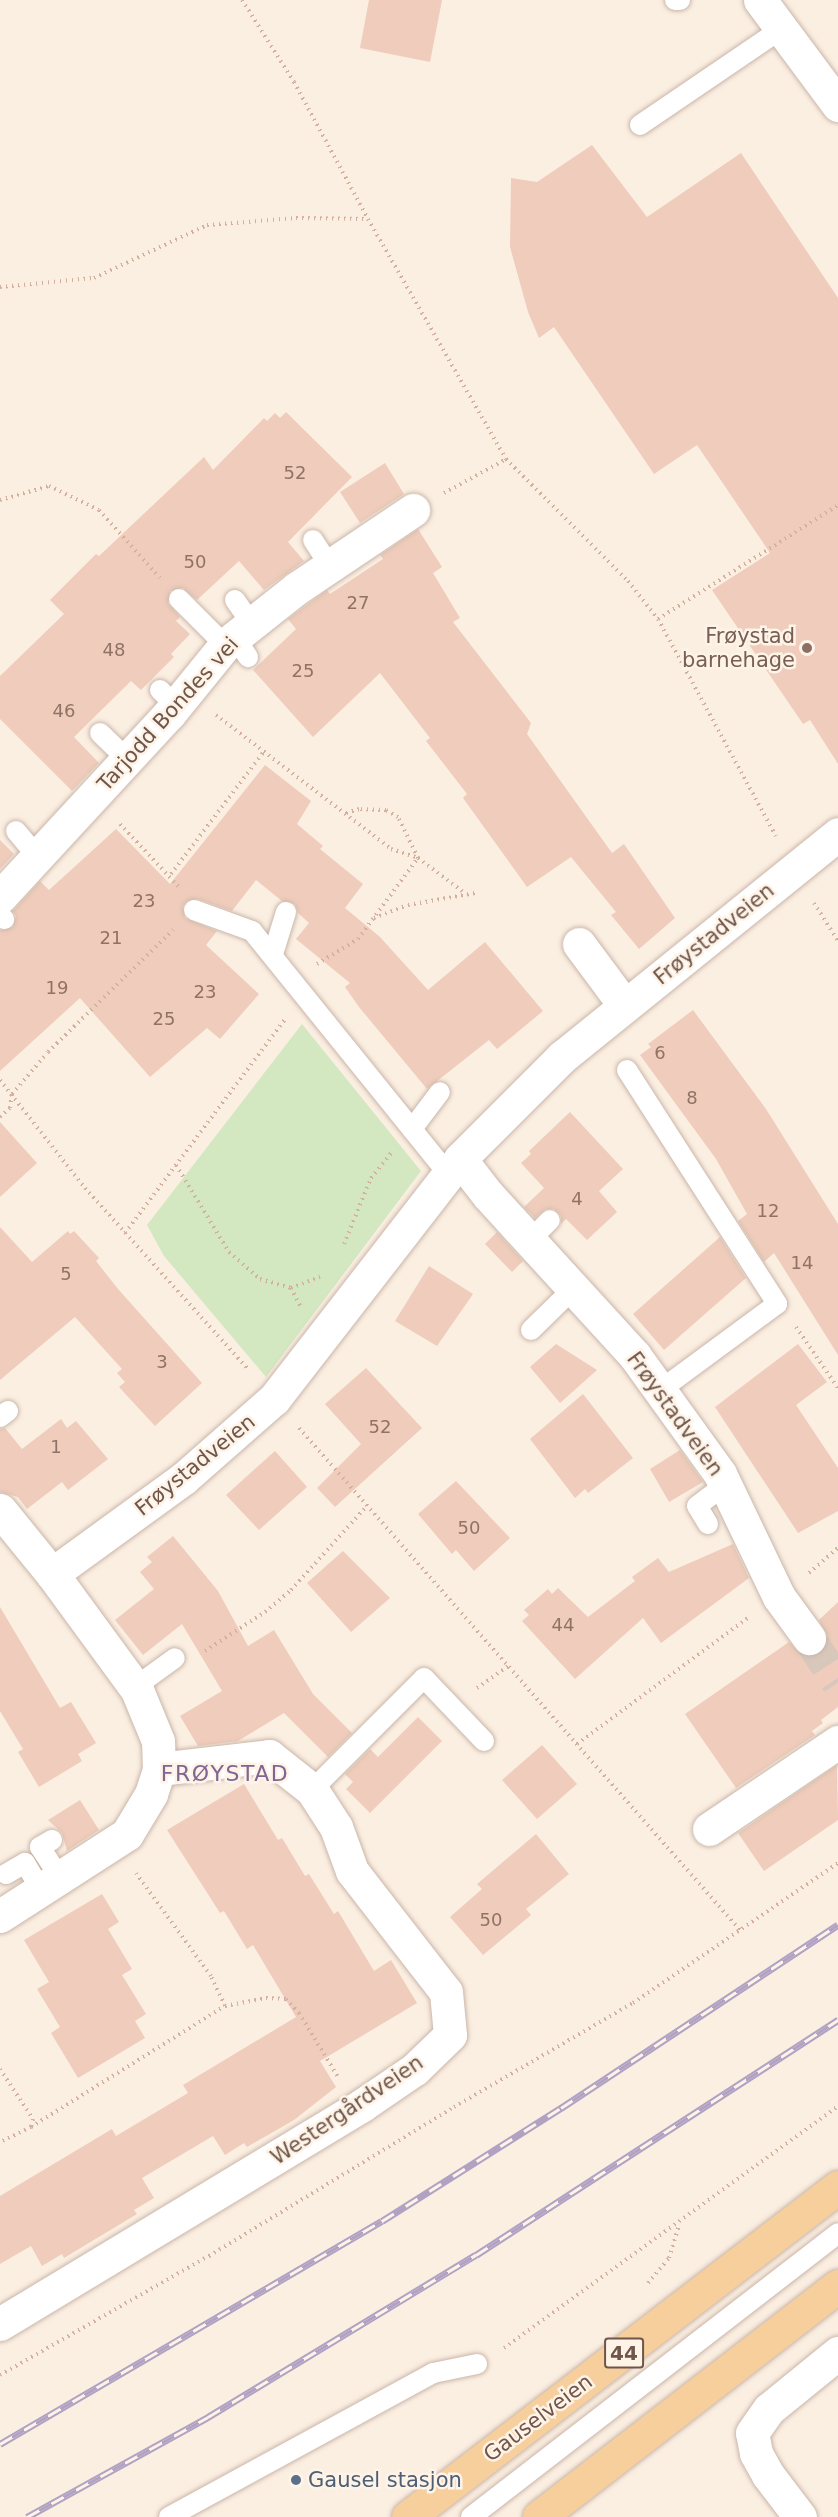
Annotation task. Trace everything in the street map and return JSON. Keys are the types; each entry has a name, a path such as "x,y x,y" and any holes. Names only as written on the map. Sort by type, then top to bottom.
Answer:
{"main road":[{"name":"Gauselveien","path":"408,2517 838,2187"},
{"path":"539,2517 838,2286"}],"street":[{"path":"760,0 780,30 838,105"},
{"name":"Tarjodd Bondes vei","path":"1,910 92,799 128,760 168,698 239,632 333,560 412,510"},
{"name":"Frøystadveien","path":"52,1574 184,1478 274,1399 454,1166 562,1058 838,834"},
{"path":"579,944 625,1006"},
{"name":"Frøystadveien","path":"454,1166 540,1230 575,1287 635,1356 726,1484 779,1597 809,1638"},
{"path":"0,1510 52,1574 135,1687 158,1741 159,1769 150,1794 127,1834 52,1885 0,1916"},
{"path":"709,1829 838,1742"},
{"name":"Westergårdveien","path":"0,2324 357,2108 416,2068 450,2035 446,1992 352,1871 336,1827 312,1790 269,1755 159,1769"},
{"path":"800,2517 768,2475 756,2453 752,2433 769,2409 838,2353"}],"lane":[{"path":"640,125 780,30"},
{"path":"179,599 239,632"},
{"path":"100,733 128,760"},
{"path":"16,831 38,866"},
{"path":"194,910 252,931 273,954 412,1129 454,1166"},
{"path":"273,954 286,912"},
{"path":"627,1070 777,1304 658,1391"},
{"path":"412,1129 440,1092"},
{"path":"531,1330 575,1287"},
{"path":"708,1524 698,1506 726,1484"},
{"path":"135,1687 175,1658"},
{"path":"312,1790 424,1678 484,1741"},
{"path":"52,1840 40,1847 52,1885"},
{"path":"6,1874 25,1863 52,1885"},
{"path":"471,2517 838,2233"},
{"path":"169,2517 433,2373 477,2364"}],"path":[{"path":"242,0 294,82 368,219 506,459 628,581 658,619 781,846"},
{"path":"0,287 94,278 207,225 296,218 368,219"},
{"path":"412,510 506,459"},
{"path":"0,501 49,486 99,510 179,599"},
{"path":"658,619 838,505"},
{"path":"224,722 391,849 418,858 466,894"},
{"path":"171,873 263,753"},
{"path":"0,1117 10,1108 12,1094 48,1052 194,910 171,873 92,799"},
{"path":"344,814 359,809 386,810 398,818 418,858"},
{"path":"125,1233 301,991 316,965 358,939 418,858"},
{"path":"374,919 408,905 475,893"},
{"path":"813,900 838,941"},
{"path":"0,1080 85,1188 274,1399 740,1930"},
{"path":"341,1251 371,1178 412,1129"},
{"path":"176,1165 229,1252 260,1279 291,1288 321,1276 327,1268"},
{"path":"777,1304 804,1336 838,1388"},
{"path":"175,1658 200,1653 265,1612 291,1590 367,1506"},
{"path":"577,1744 779,1597 838,1548"},
{"path":"450,1707 509,1666"},
{"path":"113,1844 173,1921 225,2006"},
{"path":"0,2375 209,2256 382,2151 633,2004 838,1863"},
{"path":"0,2142 31,2127 225,2006 266,1998 286,1999 298,2013 382,2151"},
{"path":"0,2069 33,2119 31,2127"},
{"path":"477,2364 518,2340 838,2106"},
{"path":"646,2284 669,2258 679,2224"}],"green space":[{"path":"302,1024 421,1171 266,1377 164,1256 147,1225"}],"building":[{"path":"369,0 442,0 430,62 360,48"},
{"path":"592,145 647,217 741,153 838,298 838,764 810,720 803,724 712,590 770,553 697,445 654,474 554,327 539,338 528,312 510,247 511,178 537,182"},
{"path":"286,412 352,477 288,542 304,561 264,590 239,561 197,600 183,588 170,591 168,603 180,617 176,621 190,634 171,654 174,657 141,690 131,681 74,737 99,763 72,791 0,719 0,676 64,614 50,600 96,554 99,556 204,457 213,470 264,418 267,421 275,413 280,418"},
{"path":"385,463 404,494 360,523 340,492"},
{"path":"418,529 442,567 433,573 460,618 453,622 531,723 527,734 612,853 624,844 675,918 639,949 611,915 616,912 571,857 527,887 463,798 467,794 426,741 430,738 380,673 313,737 253,670 296,629 288,619 327,590 330,594 383,559 380,555"},
{"path":"265,765 311,801 297,824 323,846 320,849 363,884 345,908 380,937 428,990 485,942 543,1011 497,1049 489,1040 427,1089 359,1007 345,987 350,983 296,939 309,923 298,913 295,904 282,901 256,880 232,911 198,899 187,901 183,906 185,918 217,931 206,945 259,994 220,1039 207,1028 150,1077 80,998 0,1071 0,930 13,927 16,916 13,911 40,881 49,890 116,829 170,884"},
{"path":"0,840 14,854 0,869"},
{"path":"693,1010 766,1109 838,1224 838,1355 774,1253 764,1262 738,1221 747,1214 716,1159 640,1055 651,1047 648,1044"},
{"path":"570,1112 623,1169 599,1191 617,1212 587,1240 566,1219 561,1224 561,1216 554,1209 546,1209 535,1218 524,1207 544,1188 521,1163 531,1154 529,1151"},
{"path":"0,1122 37,1163 0,1197"},
{"path":"0,1227 32,1262 68,1231 70,1234 74,1231 99,1258 96,1261 118,1289 202,1383 155,1426 119,1387 125,1382 117,1373 122,1369 75,1317 0,1380"},
{"path":"497,1232 523,1261 512,1272 485,1244"},
{"path":"720,1237 746,1278 664,1350 633,1314"},
{"path":"429,1266 473,1294 437,1346 395,1321"},
{"path":"556,1344 597,1370 560,1403 530,1367"},
{"path":"798,1344 827,1382 796,1405 838,1468 838,1511 798,1533 715,1407"},
{"path":"366,1368 422,1428 335,1507 317,1488 361,1444 325,1404"},
{"path":"583,1394 633,1458 588,1493 585,1489 575,1498 530,1439"},
{"path":"61,1419 67,1428 76,1421 108,1459 68,1490 62,1482 27,1509 18,1497 0,1492 0,1429 5,1428 22,1449"},
{"path":"680,1450 703,1482 669,1502 650,1469"},
{"path":"275,1451 307,1487 259,1530 226,1495"},
{"path":"456,1481 510,1538 474,1571 456,1550 452,1554 418,1514"},
{"path":"173,1536 218,1591 248,1646 274,1630 313,1694 352,1733 328,1757 284,1713 238,1741 198,1746 180,1716 222,1691 182,1624 143,1655 115,1620 154,1589 140,1572 152,1562 147,1557"},
{"path":"733,1544 749,1578 661,1643 643,1618 575,1679 522,1621 529,1615 524,1610 548,1589 552,1594 558,1588 588,1617 635,1581 632,1577 658,1558 669,1572"},
{"path":"343,1551 390,1598 351,1632 307,1583"},
{"path":"838,1602 838,1707 821,1720 823,1723 812,1731 815,1735 736,1788 685,1714 789,1642 802,1655 820,1653 828,1637 819,1620"},
{"path":"0,1607 60,1708 71,1702 96,1743 78,1754 82,1761 39,1787 18,1752 23,1749 0,1711"},
{"path":"418,1717 442,1741 370,1813 346,1789 353,1782 345,1774 370,1749 378,1757"},
{"path":"542,1745 577,1784 537,1819 502,1780"},
{"path":"837,1765 838,1820 764,1871 738,1833"},
{"path":"244,1784 278,1840 282,1838 305,1876 309,1874 334,1914 338,1911 374,1971 391,1960 417,2003 320,2061 336,2087 294,2120 247,2147 244,2143 225,2155 213,2136 142,2178 154,2198 134,2210 137,2214 64,2258 62,2254 42,2266 31,2246 0,2264 0,2196 112,2129 116,2136 188,2093 183,2085 296,2017 253,1945 247,1949 224,1911 220,1913 167,1830"},
{"path":"80,1800 99,1830 67,1851 62,1833 48,1820"},
{"path":"536,1834 569,1874 526,1909 531,1915 483,1955 450,1917 482,1889 477,1884"},
{"path":"102,1894 119,1922 108,1929 132,1969 122,1975 146,2014 135,2021 145,2038 78,2078 51,2033 60,2027 37,1989 49,1982 24,1940"}],"tunnel":[{"path":"809,1638 838,1682"}],"railway":[{"path":"0,2444 382,2221 561,2108 838,1925"},
{"path":"27,2517 208,2417 476,2255 838,2020"}],"place":[{"name":"Frøystad barnehage","path":"807,648"},
{"name":"Gausel stasjon","path":"296,2480"}],"district":[{"name":"FRØYSTAD","path":"225,1774"}]}
